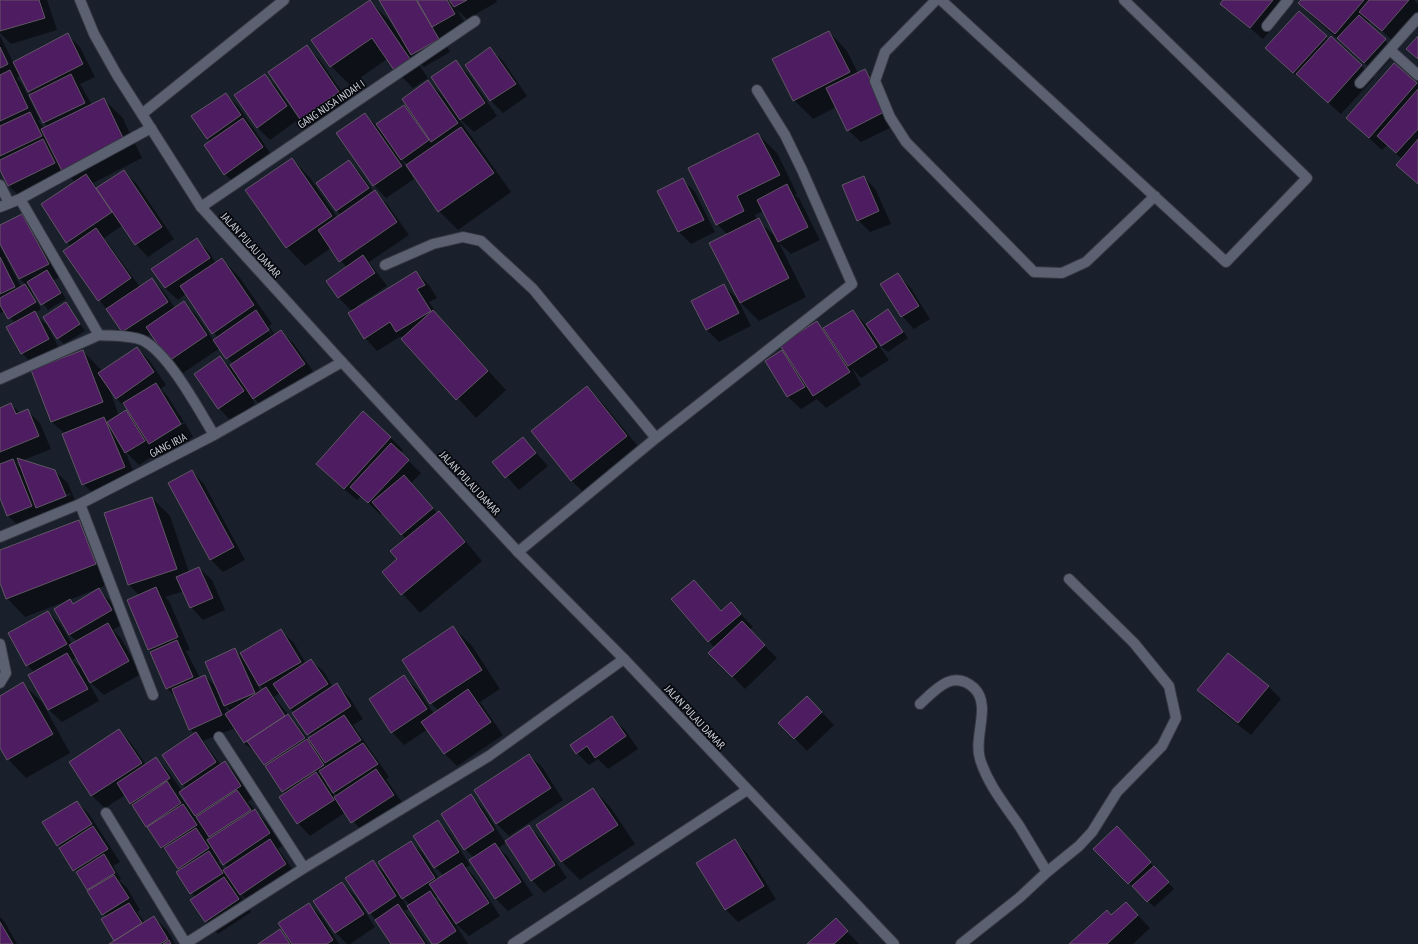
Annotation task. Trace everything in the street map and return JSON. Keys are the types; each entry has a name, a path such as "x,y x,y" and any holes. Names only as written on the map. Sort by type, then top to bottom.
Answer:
{"street":[{"name":"JALAN PULAU DAMAR","path":"80,0 94,34 150,128 201,207 518,552 624,659 894,944"},
{"path":"142,114 284,0"},
{"path":"936,0 884,52 876,81 890,117 906,142 1034,272 1062,273 1086,262 1155,196"},
{"path":"941,0 1226,262 1307,178 1124,0"},
{"path":"1266,26 1288,0"},
{"path":"1360,83 1418,18"},
{"name":"GANG NUSA INDAH I","path":"201,207 475,21"},
{"path":"1390,50 1418,75"},
{"path":"518,552 656,438 852,284 785,135 757,90"},
{"path":"0,185 5,205 20,199 150,128"},
{"path":"20,199 99,336"},
{"path":"385,265 433,244 463,237 481,241 532,289 656,438"},
{"path":"0,379 99,336 135,338 151,346 184,385 214,435"},
{"name":"GANG IRJA","path":"0,537 80,504 214,435 342,362"},
{"path":"80,504 153,695"},
{"path":"961,944 1019,898 1047,872 1079,846 1092,832 1117,792 1162,746 1176,718 1169,686 1134,643 1069,579"},
{"path":"0,644 6,673 0,683"},
{"path":"106,814 185,944 304,868 488,756 624,659"},
{"path":"920,704 948,680 959,679 973,687 979,694 982,704 980,757 995,792 1020,828 1047,872"},
{"path":"219,737 304,868"},
{"path":"513,944 747,790"}],"building":[{"path":"0,0 39,0 45,18 0,31"},
{"path":"370,0 410,59 394,70 372,38 330,67 311,40"},
{"path":"379,0 416,0 439,39 411,55"},
{"path":"417,0 447,0 455,14 432,27"},
{"path":"449,0 467,0 454,7"},
{"path":"1223,0 1273,0 1250,28 1220,4"},
{"path":"1301,0 1364,0 1335,34 1298,3"},
{"path":"1369,0 1409,0 1382,31 1359,12"},
{"path":"1299,11 1327,36 1293,73 1265,48"},
{"path":"1359,15 1386,39 1364,63 1337,38"},
{"path":"829,31 850,72 793,101 772,59"},
{"path":"68,33 83,64 28,92 13,62"},
{"path":"1331,36 1362,65 1328,103 1296,74"},
{"path":"1418,36 1418,59 1406,49"},
{"path":"307,45 339,92 300,119 268,72"},
{"path":"0,47 8,64 0,68"},
{"path":"490,47 516,84 490,101 465,65"},
{"path":"456,60 485,103 460,120 431,77"},
{"path":"1394,63 1417,83 1369,138 1346,118"},
{"path":"865,69 886,111 847,131 826,88"},
{"path":"10,70 28,108 0,121 0,75"},
{"path":"71,74 85,103 43,123 29,95"},
{"path":"265,74 287,106 257,128 234,95"},
{"path":"428,80 458,123 431,142 402,99"},
{"path":"1418,89 1418,129 1396,153 1377,136"},
{"path":"226,93 241,115 207,139 191,116"},
{"path":"104,98 124,140 62,171 41,129"},
{"path":"404,105 429,140 401,160 376,124"},
{"path":"30,112 42,136 0,156 0,126"},
{"path":"365,113 402,166 373,186 336,133"},
{"path":"243,118 263,147 224,175 204,145"},
{"path":"461,127 494,173 438,212 406,165"},
{"path":"758,133 780,175 737,196 744,211 716,225 688,168"},
{"path":"43,139 55,163 8,186 0,170 0,160"},
{"path":"1418,139 1418,184 1396,165"},
{"path":"292,158 332,216 286,248 245,190"},
{"path":"349,160 369,188 336,211 316,183"},
{"path":"124,170 162,227 135,245 96,188"},
{"path":"86,174 112,212 66,243 41,204"},
{"path":"864,176 879,211 857,221 842,185"},
{"path":"683,178 704,220 678,232 657,191"},
{"path":"787,184 808,227 778,242 757,200"},
{"path":"375,190 397,222 339,262 318,230"},
{"path":"22,214 49,264 19,279 0,244 0,225"},
{"path":"759,218 789,278 740,303 709,243"},
{"path":"96,228 131,278 98,301 63,251"},
{"path":"197,238 210,258 165,288 151,269"},
{"path":"363,255 375,273 338,298 326,281"},
{"path":"0,257 15,287 0,294"},
{"path":"222,258 254,305 212,334 180,286"},
{"path":"47,270 61,293 41,305 27,282"},
{"path":"416,271 425,285 417,289 431,311 396,332 390,322 364,339 348,313"},
{"path":"898,273 919,306 901,317 880,284"},
{"path":"152,278 168,302 122,332 106,309"},
{"path":"25,284 36,302 8,319 0,305 0,298"},
{"path":"724,284 739,313 706,330 691,301"},
{"path":"184,301 207,335 169,361 146,327"},
{"path":"66,302 80,324 57,339 43,317"},
{"path":"888,309 903,332 881,346 866,324"},
{"path":"256,310 269,330 226,359 213,340"},
{"path":"433,310 488,371 456,400 401,339"},
{"path":"853,310 877,347 848,366 823,328"},
{"path":"35,311 49,339 21,354 6,327"},
{"path":"817,321 850,372 813,396 780,345"},
{"path":"281,330 305,364 253,399 230,365"},
{"path":"137,347 154,372 116,399 98,373"},
{"path":"83,350 103,402 51,422 31,370"},
{"path":"782,350 805,387 787,397 765,361"},
{"path":"220,356 244,391 218,409 194,374"},
{"path":"156,383 181,424 149,444 123,403"},
{"path":"587,386 627,436 571,481 531,431"},
{"path":"11,403 16,414 28,409 39,436 0,452 0,408"},
{"path":"126,410 145,441 125,453 107,422"},
{"path":"363,411 391,437 344,489 316,464"},
{"path":"104,417 125,467 82,485 62,434"},
{"path":"523,437 536,453 505,478 492,462"},
{"path":"391,443 409,460 368,503 350,487"},
{"path":"17,458 55,470 66,496 36,508"},
{"path":"13,459 32,506 7,516 0,498 0,464"},
{"path":"192,470 234,547 210,560 168,483"},
{"path":"404,475 433,508 401,535 372,502"},
{"path":"152,497 177,569 128,585 104,513"},
{"path":"439,511 465,542 401,595 382,572 397,559 390,551"},
{"path":"79,520 96,564 6,599 0,583 0,550"},
{"path":"199,567 213,598 190,608 176,577"},
{"path":"694,580 721,611 731,602 741,614 708,642 671,599"},
{"path":"156,587 178,637 148,650 127,600"},
{"path":"99,588 112,610 69,635 54,609 70,599 73,604"},
{"path":"48,611 67,644 26,666 8,633"},
{"path":"742,621 765,645 732,677 708,653"},
{"path":"108,623 129,661 90,683 69,645"},
{"path":"453,626 482,670 430,704 402,660"},
{"path":"281,629 301,662 259,686 240,653"},
{"path":"177,640 193,677 166,689 150,652"},
{"path":"235,648 255,693 224,706 205,662"},
{"path":"67,653 88,689 48,710 28,675"},
{"path":"1228,653 1269,686 1238,723 1197,690"},
{"path":"311,659 328,684 290,709 273,684"},
{"path":"205,675 222,715 189,730 172,689"},
{"path":"404,675 427,709 391,733 369,699"},
{"path":"23,682 53,734 7,760 0,748 0,696"},
{"path":"337,683 351,706 307,735 292,713"},
{"path":"266,687 285,716 244,743 225,714"},
{"path":"468,689 491,722 444,754 421,722"},
{"path":"807,696 822,712 794,739 778,723"},
{"path":"288,714 305,738 264,765 247,741"},
{"path":"344,715 361,740 325,763 308,738"},
{"path":"612,716 626,736 595,758 587,746 576,754 570,745"},
{"path":"119,729 142,763 91,796 69,762"},
{"path":"196,732 216,762 182,785 162,755"},
{"path":"307,739 324,765 282,792 265,766"},
{"path":"363,743 378,764 333,793 319,771"},
{"path":"529,754 551,788 496,824 474,790"},
{"path":"156,757 170,778 130,804 117,783"},
{"path":"225,761 241,786 195,816 179,792"},
{"path":"376,769 394,795 351,823 334,797"},
{"path":"316,772 334,800 297,824 279,797"},
{"path":"167,781 181,803 146,827 132,805"},
{"path":"593,788 618,825 561,862 536,825"},
{"path":"237,790 251,810 209,837 196,817"},
{"path":"471,794 494,830 464,850 441,814"},
{"path":"77,801 92,824 57,846 42,822"},
{"path":"183,804 197,825 161,848 147,827"},
{"path":"255,809 270,833 223,865 207,840"},
{"path":"438,820 459,852 434,868 413,836"},
{"path":"529,825 555,865 531,881 505,841"},
{"path":"93,826 108,849 73,871 59,848"},
{"path":"1117,826 1151,862 1128,884 1093,849"},
{"path":"196,828 209,848 178,869 164,848"},
{"path":"270,839 286,864 240,895 223,870"},
{"path":"735,839 764,886 725,910 696,863"},
{"path":"411,841 435,878 402,899 378,862"},
{"path":"495,843 521,882 495,899 469,860"},
{"path":"209,851 223,873 190,894 176,872"},
{"path":"104,854 115,873 87,890 76,872"},
{"path":"373,860 396,896 369,914 345,878"},
{"path":"462,863 489,903 456,924 429,884"},
{"path":"1154,866 1169,882 1147,902 1132,886"},
{"path":"114,875 129,898 102,915 87,891"},
{"path":"224,877 239,899 205,922 190,900"},
{"path":"342,882 364,914 335,933 313,901"},
{"path":"430,891 456,931 437,944 432,944 407,906"},
{"path":"1126,902 1138,915 1107,944 1069,944 1107,910 1111,915"},
{"path":"129,903 142,923 114,941 101,919"},
{"path":"309,903 333,940 327,944 292,944 278,923"},
{"path":"398,904 425,944 391,944 375,920"},
{"path":"154,916 168,939 160,944 109,944"},
{"path":"836,918 848,931 834,944 807,944"},
{"path":"0,922 13,944 0,944"},
{"path":"280,929 290,944 258,944"},
{"path":"169,940 171,944 163,944"}]}
